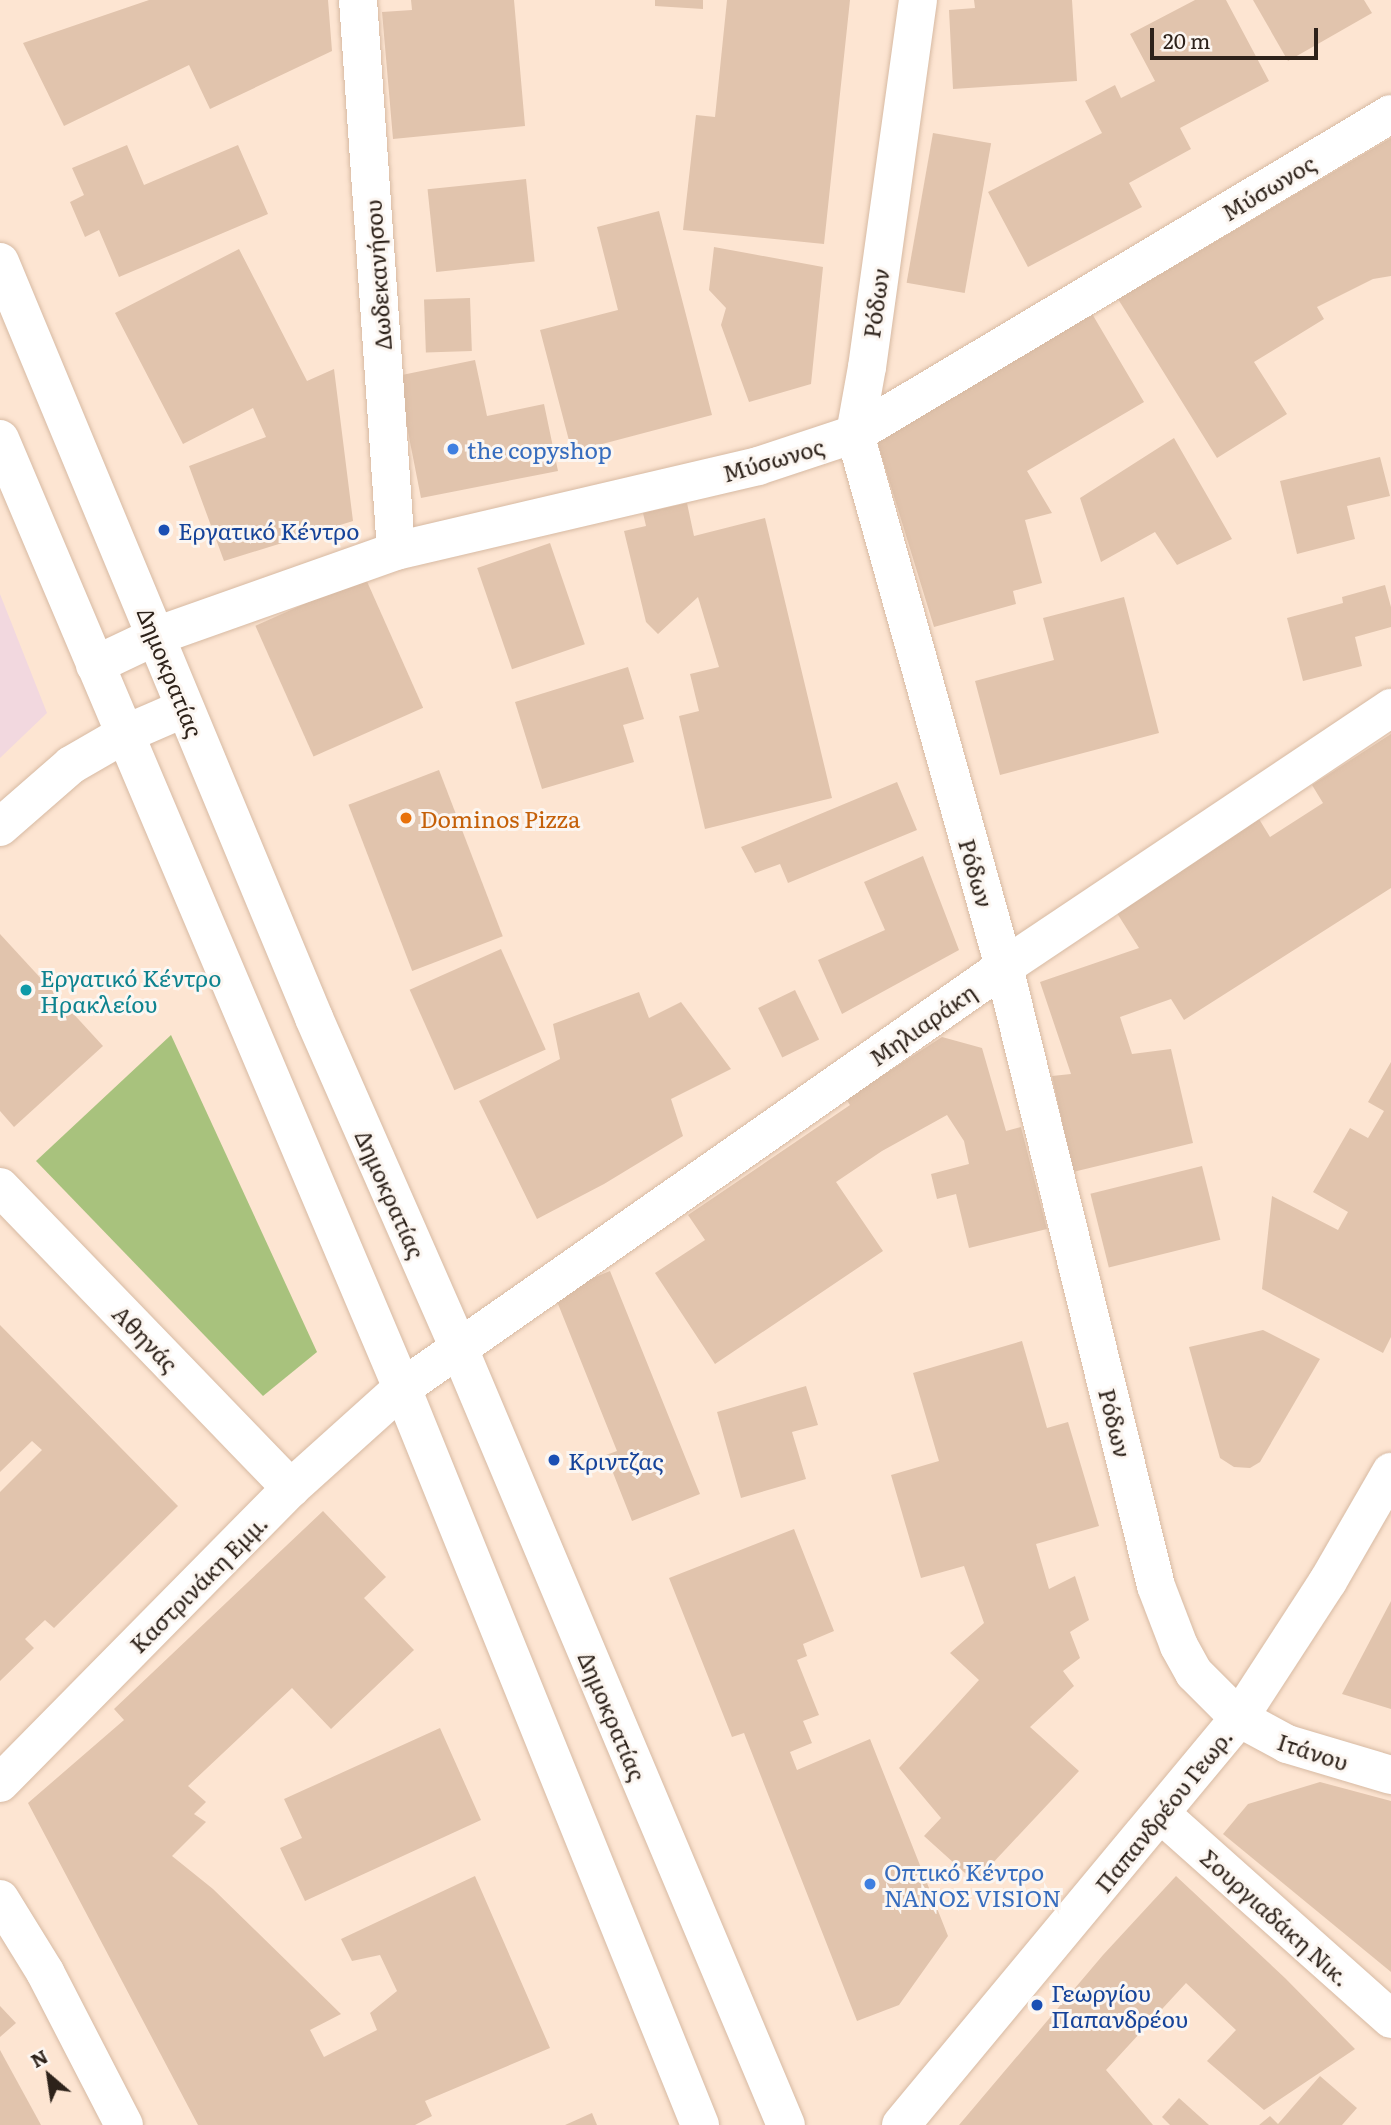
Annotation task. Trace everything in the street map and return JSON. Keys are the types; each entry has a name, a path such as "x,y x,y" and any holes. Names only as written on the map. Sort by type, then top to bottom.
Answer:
{"street":[{"name":"Δωδεκανήσου","path":"358,0 396,551"},
{"name":"Ρόδων","path":"918,0 867,367 855,434 1004,967 1156,1586 1179,1646 1194,1674 1238,1718"},
{"name":"Μύσωνος","path":"95,665 156,636 396,551 758,466 855,434 1391,114"},
{"name":"Δημοκρατίας","path":"0,262 314,1018 458,1346 786,2125"},
{"path":"0,439 402,1388 700,2125"},
{"path":"0,827 71,765 125,734 185,708"},
{"name":"Μηλιαράκη","path":"402,1388 458,1346 1004,967 1391,708"},
{"name":"Αθηνάς","path":"0,1187 291,1488"},
{"name":"Καστρινάκη Εμμ.","path":"0,1783 291,1488 402,1388"},
{"name":"Παπανδρέου Γεωρ.","path":"901,2125 1238,1718 1328,1581 1391,1472"},
{"name":"Ιτάνου","path":"1238,1718 1287,1744 1391,1775"},
{"name":"Σουργιαδάκη Νικ.","path":"1161,1814 1391,2019"},
{"path":"0,1899 45,1972 124,2125"}],"shaded area":[{"path":"0,594 47,713 0,758"}],"green space":[{"path":"171,1035 317,1352 263,1396 36,1161"}],"building":[{"path":"149,0 328,0 332,51 210,109 189,65 64,126 23,43"},
{"path":"411,0 514,0 525,126 393,139 382,12 412,10"},
{"path":"655,0 703,0 703,9 655,6"},
{"path":"727,0 850,0 824,244 683,230 696,115 715,117"},
{"path":"974,0 1072,0 1077,81 953,89 949,10 975,8"},
{"path":"1195,0 1226,0 1269,81 1180,128 1191,149 1129,183 1142,207 1028,267 988,192 1102,133 1085,101 1115,85 1121,98 1155,81 1130,34"},
{"path":"1253,0 1364,0 1372,13 1288,61"},
{"path":"933,133 991,143 965,293 907,283"},
{"path":"1391,138 1391,276 1373,279 1317,307 1324,319 1254,362 1287,414 1217,458 1118,299"},
{"path":"127,145 144,185 238,145 268,214 119,277 99,230 85,237 70,202 84,195 72,168"},
{"path":"526,179 535,262 436,272 428,189"},
{"path":"659,211 712,415 572,452 540,330 618,310 597,227"},
{"path":"714,247 823,267 811,384 749,402 721,325 726,308 709,290"},
{"path":"239,249 307,381 334,369 353,521 224,561 189,466 266,437 253,408 183,444 115,313"},
{"path":"470,298 472,351 426,353 424,300"},
{"path":"1091,312 1144,402 1027,471 1052,513 1025,520 1042,583 1013,591 1016,604 934,627 877,441"},
{"name":"the copyshop","path":"475,360 487,416 544,404 558,471 421,498 397,376"},
{"path":"1174,438 1232,539 1177,565 1155,532 1101,562 1080,498"},
{"path":"1380,457 1390,496 1347,506 1355,539 1297,554 1280,481"},
{"path":"687,503 694,536 765,518 832,798 705,829 679,716 699,711 690,674 719,667 698,597 658,634 646,622 624,531 646,526 643,513"},
{"path":"550,543 585,644 512,669 477,568"},
{"path":"365,577 423,708 314,756 255,626"},
{"path":"1385,585 1391,607 1391,627 1355,637 1362,666 1303,681 1287,618 1343,603 1342,597"},
{"path":"1124,597 1159,733 1000,775 975,681 1054,660 1043,618"},
{"path":"628,667 644,719 623,725 634,762 542,789 515,702"},
{"path":"1391,734 1391,888 1184,1020 1171,999 1120,1017 1132,1054 1171,1049 1193,1143 1073,1172 1052,1076 1071,1074 1040,982 1139,948 1115,910 1259,819 1270,837 1323,803 1312,785"},
{"path":"439,770 503,936 412,971 348,805"},
{"path":"897,782 917,830 788,883 780,864 755,873 741,847"},
{"path":"923,856 959,950 842,1014 818,960 885,930 864,882"},
{"name":"Εργατικό Κέντρο Ηρακλείου","path":"0,934 103,1046 14,1127 0,1111"},
{"path":"501,949 546,1049 454,1090 410,990"},
{"path":"795,990 819,1039 782,1057 758,1008"},
{"path":"639,992 649,1018 681,1002 731,1069 671,1099 683,1136 604,1184 537,1219 479,1101 560,1059 553,1024"},
{"path":"942,1037 982,1048 1006,1131 1021,1127 1047,1229 969,1248 956,1194 937,1199 931,1174 969,1164 964,1141 947,1115 882,1151 836,1182 883,1251 715,1364 655,1273 705,1240 688,1215 850,1105 846,1099"},
{"path":"1391,1062 1391,1337 1383,1353 1262,1289 1272,1196 1338,1230 1348,1212 1313,1192 1350,1128 1368,1138 1384,1111 1368,1102"},
{"path":"1202,1166 1220,1240 1109,1268 1090,1194"},
{"path":"610,1271 700,1494 632,1521 606,1455 617,1451 554,1294"},
{"path":"0,1325 178,1506 54,1628 45,1620 25,1639 34,1648 0,1681 0,1492 42,1450 32,1441 0,1472"},
{"path":"1263,1330 1320,1359 1260,1462 1250,1468 1234,1467 1220,1458 1189,1347"},
{"path":"1022,1341 1047,1428 1068,1422 1099,1526 1036,1544 1049,1589 1075,1576 1089,1620 1070,1632 1080,1658 1063,1671 1074,1686 1030,1727 1079,1771 975,1882 924,1836 941,1818 899,1768 979,1680 950,1653 984,1623 964,1566 921,1578 891,1475 939,1461 913,1373"},
{"path":"806,1386 818,1425 792,1432 806,1479 741,1498 717,1412"},
{"path":"323,1511 386,1577 364,1598 414,1650 331,1729 292,1688 188,1786 206,1802 194,1814 206,1822 172,1856 213,1889 341,2014 310,2030 324,2057 377,2030 370,2013 397,1991 380,1955 352,1961 341,1939 475,1876 550,2048 425,2101 432,2116 415,2125 198,2125 28,1803 124,1720 114,1709"},
{"path":"794,1529 834,1631 803,1644 807,1656 797,1660 819,1715 803,1721 812,1743 790,1752 797,1770 870,1739 948,1936 899,2005 857,2021 744,1733 732,1737 669,1578"},
{"path":"1391,1601 1391,1709 1342,1694"},
{"path":"440,1728 481,1820 305,1901 280,1848 302,1838 284,1799"},
{"path":"1320,1782 1391,1801 1391,1972 1223,1834 1248,1804"},
{"path":"1176,1876 1285,1978 1355,2049 1264,2110 1207,2061 1236,2030 1186,1983 1106,2070 1153,2125 959,2125 1103,1955"},
{"path":"0,2006 16,2023 0,2037"},
{"path":"0,2050 41,2125 0,2125"},
{"path":"1320,2076 1357,2108 1342,2125 1259,2125 1270,2116 1278,2124"},
{"path":"1179,2098 1209,2125 1170,2125 1162,2117"},
{"path":"592,2113 597,2125 565,2125"}],"place":[{"name":"the copyshop","path":"453,449"},
{"name":"Εργατικό Κέντρο","path":"164,530"},
{"name":"Dominos Pizza","path":"406,818"},
{"name":"Εργατικό Κέντρο Ηρακλείου","path":"26,990"},
{"name":"Κριντζας","path":"554,1460"},
{"name":"Οπτικό Κέντρο ΝΑΝΟΣ VISION","path":"870,1884"},
{"name":"Γεωργίου Παπανδρέου","path":"1037,2005"}]}
